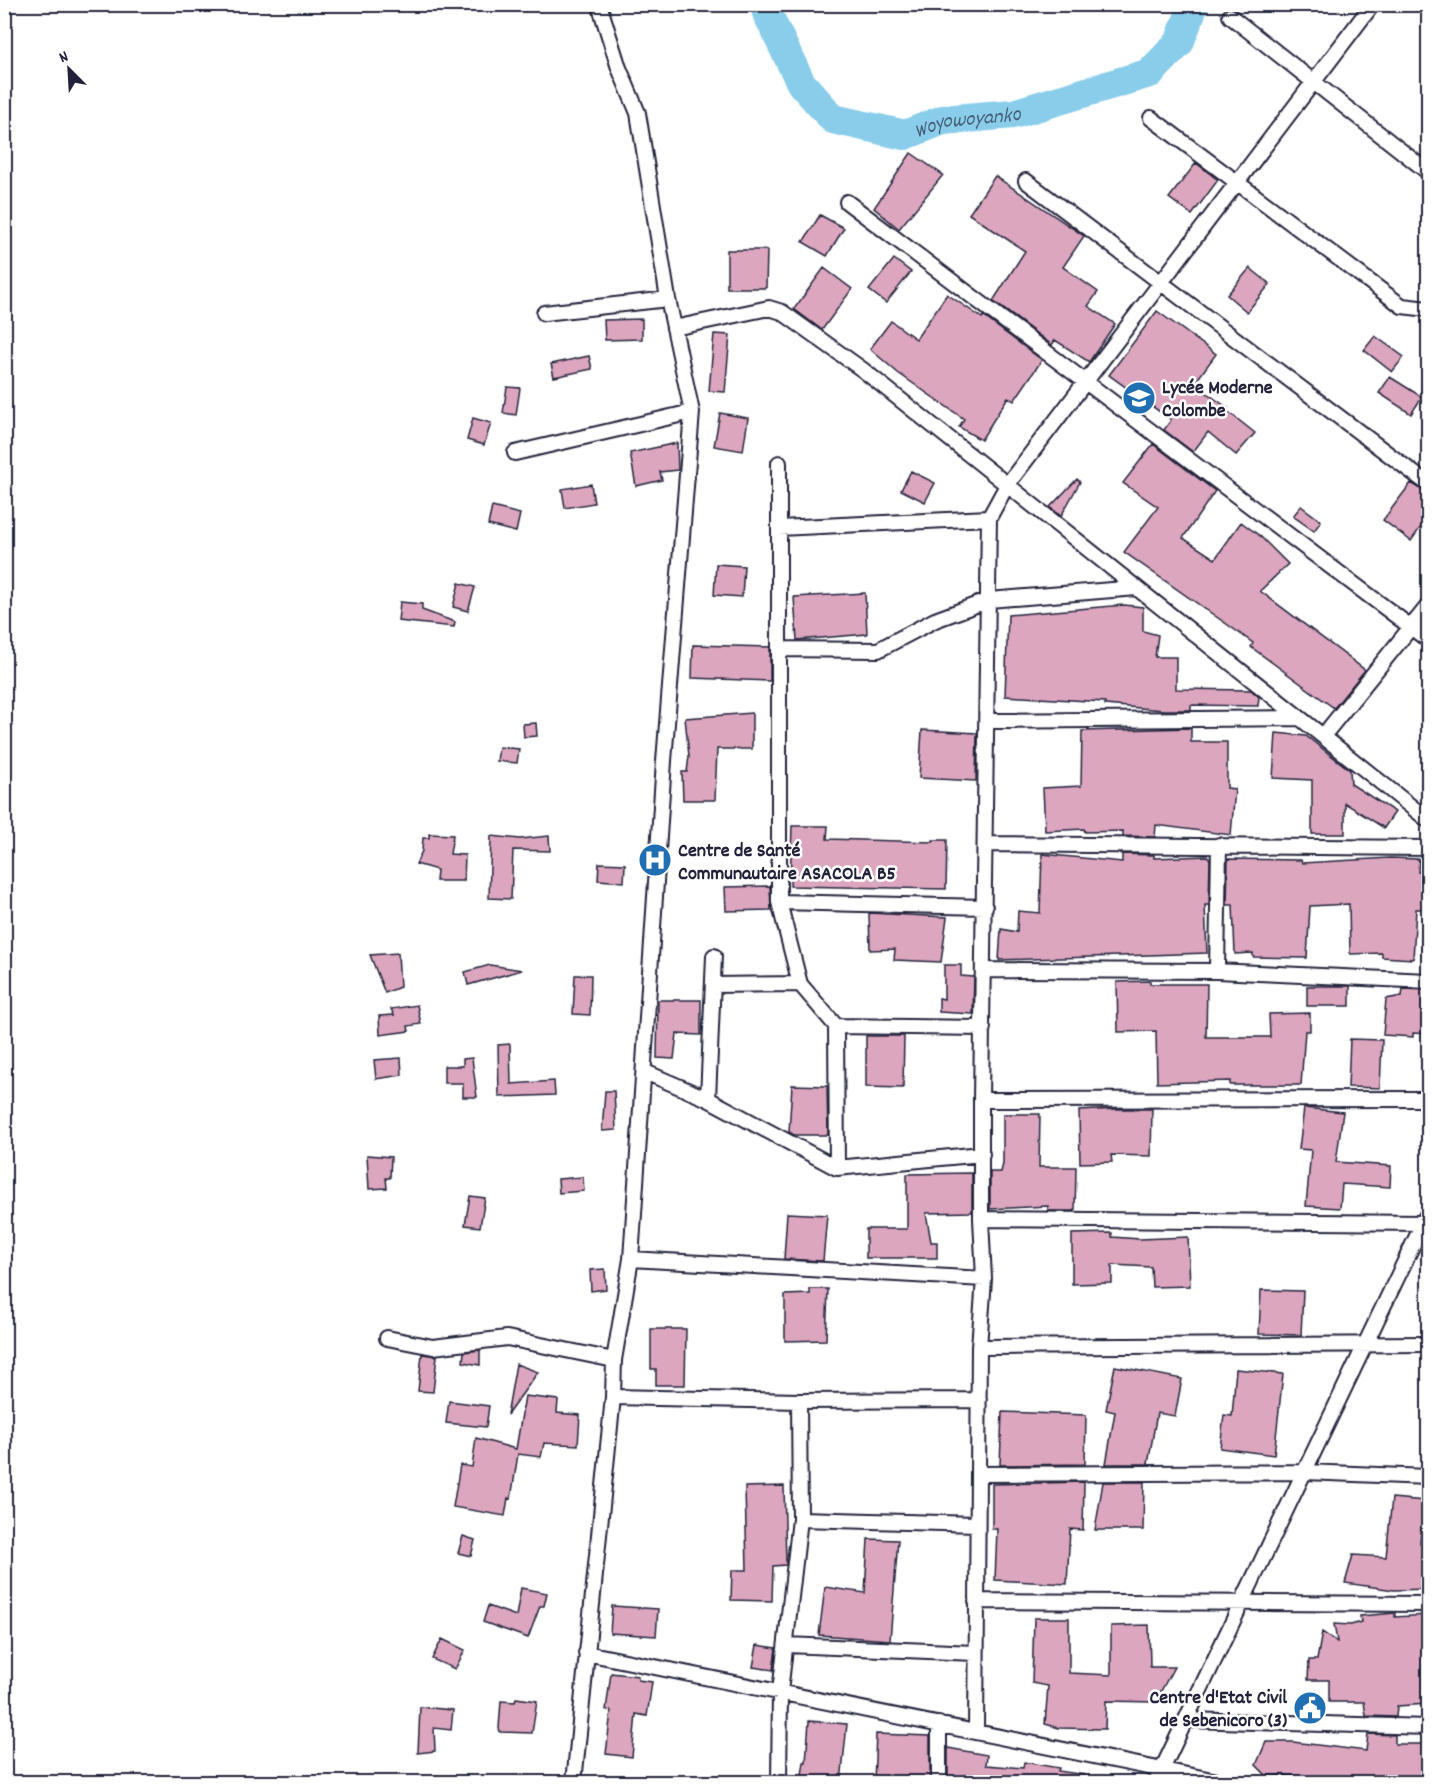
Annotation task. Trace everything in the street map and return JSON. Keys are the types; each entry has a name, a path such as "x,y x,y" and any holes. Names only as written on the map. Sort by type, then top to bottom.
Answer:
{"street":[{"path":"574,1782 613,1397 614,1360 631,1259 664,761 692,412 668,299 638,113 599,4"},
{"path":"976,1732 979,1347 984,1279 981,1219 981,1100 989,518 1007,485 1372,5"},
{"path":"1230,16 1428,172"},
{"path":"1151,118 1402,306 1428,309"},
{"path":"1026,181 1428,484"},
{"path":"847,202 1428,640"},
{"path":"544,313 668,299"},
{"path":"674,328 769,308 782,312 863,370 1428,820"},
{"path":"515,453 692,412"},
{"path":"779,463 779,902 800,984 837,1026 837,1168"},
{"path":"779,528 989,518"},
{"path":"779,649 878,650 935,620 988,600 1137,588"},
{"path":"1323,736 1428,606"},
{"path":"988,721 1300,718"},
{"path":"985,844 1428,848"},
{"path":"1217,971 1219,845"},
{"path":"779,902 985,907"},
{"path":"708,1099 714,956"},
{"path":"984,970 1217,971 1428,981"},
{"path":"714,986 800,984"},
{"path":"837,1026 983,1028"},
{"path":"645,1072 708,1099 837,1168 981,1154"},
{"path":"981,1100 1428,1099"},
{"path":"981,1219 1426,1218 1188,1720 1159,1776"},
{"path":"631,1259 984,1279"},
{"path":"387,1338 433,1347 507,1338 614,1360"},
{"path":"979,1347 1428,1344"},
{"path":"613,1397 799,1401 979,1400"},
{"path":"779,1782 780,1692 800,1519 799,1401"},
{"path":"978,1474 1305,1472 1428,1476"},
{"path":"800,1519 977,1524"},
{"path":"976,1601 1428,1604"},
{"path":"787,1645 975,1653"},
{"path":"586,1653 939,1724 1159,1776 1222,1782"},
{"path":"1188,1720 1428,1727"},
{"path":"939,1724 939,1782"}],"building":[{"path":"911,153 943,175 899,229 874,208"},
{"path":"1196,163 1218,180 1192,215 1169,198"},
{"path":"995,176 1084,236 1063,267 1098,292 1088,306 1115,324 1089,362 1055,340 1052,345 993,301 1025,251 969,214"},
{"path":"820,215 844,228 827,256 803,242"},
{"path":"727,250 767,250 766,288 727,288"},
{"path":"894,259 911,272 886,303 869,290"},
{"path":"824,268 852,289 822,330 794,309"},
{"path":"1250,268 1270,284 1247,312 1227,295"},
{"path":"947,294 982,318 983,316 1042,360 1014,401 1008,397 981,440 959,427 964,419 898,373 870,349 891,321 916,339"},
{"path":"1157,311 1216,354 1194,384 1228,408 1226,410 1255,433 1236,455 1208,432 1193,452 1164,430 1171,420 1109,375"},
{"path":"642,319 642,339 605,340 604,320"},
{"path":"714,334 730,335 725,392 709,391"},
{"path":"1375,336 1404,357 1392,372 1364,350"},
{"path":"589,356 592,369 554,377 551,364"},
{"path":"1390,377 1422,397 1411,414 1379,393"},
{"path":"507,387 520,388 516,415 503,413"},
{"path":"720,413 748,418 743,451 714,446"},
{"path":"473,418 491,423 484,445 467,440"},
{"path":"677,443 678,470 660,472 662,480 636,486 630,453"},
{"path":"1153,444 1215,491 1183,538 1215,559 1241,522 1260,536 1288,564 1260,591 1365,670 1334,708 1251,647 1253,643 1124,552 1158,507 1123,483"},
{"path":"911,471 935,483 925,502 901,490"},
{"path":"1077,479 1080,482 1061,516 1050,507"},
{"path":"1411,483 1428,493 1428,517 1411,541 1383,520"},
{"path":"591,484 594,503 565,508 562,489"},
{"path":"1301,506 1321,521 1314,531 1293,516"},
{"path":"492,507 520,514 516,532 488,525"},
{"path":"716,564 744,566 742,597 714,595"},
{"path":"459,583 475,587 468,611 453,607"},
{"path":"865,593 867,634 797,640 794,597"},
{"path":"400,602 422,604 422,610 455,622 454,627 398,621"},
{"path":"1124,605 1143,607 1143,631 1158,635 1155,657 1176,657 1176,689 1251,690 1259,697 1258,706 1191,705 1191,710 1163,710 1105,705 1105,702 1005,696 1008,615"},
{"path":"693,645 770,647 770,681 692,678"},
{"path":"752,713 752,749 717,749 715,800 683,800 682,772 687,772 689,756 685,718"},
{"path":"536,723 537,736 524,737 523,724"},
{"path":"1191,728 1191,742 1227,742 1227,788 1235,789 1231,835 1156,825 1155,837 1123,836 1123,831 1085,832 1084,829 1045,831 1043,788 1081,786 1082,731"},
{"path":"922,730 977,733 976,781 919,778"},
{"path":"1276,733 1306,736 1350,770 1351,784 1395,812 1384,828 1345,803 1345,834 1312,834 1312,780 1273,778"},
{"path":"499,747 519,749 517,763 497,761"},
{"path":"792,826 828,826 827,839 933,842 933,840 947,840 946,889 790,886"},
{"path":"429,834 453,835 450,854 465,855 464,881 436,881 437,870 416,864 422,851 423,838 429,838"},
{"path":"491,836 520,839 549,836 550,851 513,850 511,899 489,898"},
{"path":"1042,854 1122,862 1122,854 1154,855 1154,858 1207,856 1210,859 1209,905 1205,905 1207,953 999,960 1001,929 1017,932 1018,911 1040,913"},
{"path":"1390,858 1419,859 1418,872 1428,872 1428,909 1416,909 1413,959 1382,957 1382,953 1350,954 1349,904 1310,906 1307,958 1253,957 1253,953 1235,954 1233,905 1227,905 1228,859 1301,860 1302,863"},
{"path":"599,863 625,864 624,882 598,880"},
{"path":"770,886 771,910 726,911 725,887"},
{"path":"869,913 947,917 941,962 894,960 895,949 870,950"},
{"path":"398,953 400,987 385,993 370,955"},
{"path":"490,965 522,970 468,985 465,972"},
{"path":"944,965 961,965 961,976 974,977 973,1014 939,1012 939,998 944,999"},
{"path":"575,975 591,975 590,1015 573,1014"},
{"path":"1150,981 1150,984 1207,984 1206,1037 1270,1037 1269,1014 1310,1013 1310,1031 1305,1031 1301,1085 1230,1085 1230,1081 1157,1083 1156,1031 1118,1032 1117,982"},
{"path":"1307,986 1350,986 1350,1006 1307,1006"},
{"path":"1403,989 1428,990 1428,1034 1413,1033 1413,1037 1383,1035 1386,999 1402,996"},
{"path":"658,1000 701,1000 701,1035 677,1034 674,1059 657,1058"},
{"path":"417,1005 421,1024 408,1026 409,1031 380,1035 379,1016 394,1015 391,1009"},
{"path":"866,1036 904,1036 903,1088 866,1087"},
{"path":"1350,1039 1382,1040 1380,1088 1348,1087"},
{"path":"510,1044 511,1084 554,1081 555,1095 499,1097 498,1045"},
{"path":"401,1058 402,1075 376,1079 374,1060"},
{"path":"472,1058 477,1097 463,1097 463,1083 444,1083 444,1066 463,1066 463,1059"},
{"path":"792,1085 827,1086 828,1135 794,1135 789,1132"},
{"path":"605,1091 614,1091 616,1130 602,1131"},
{"path":"1304,1108 1343,1112 1336,1162 1391,1166 1390,1187 1342,1184 1340,1208 1306,1206 1311,1150 1299,1149"},
{"path":"1152,1109 1151,1156 1111,1155 1112,1162 1080,1163 1079,1111"},
{"path":"1003,1114 1040,1114 1039,1167 1076,1167 1075,1211 1048,1211 1048,1206 990,1209 990,1172 1001,1172 1003,1164"},
{"path":"367,1155 391,1157 390,1178 386,1178 387,1188 369,1189"},
{"path":"972,1173 972,1212 926,1213 931,1242 937,1242 937,1258 866,1258 866,1229 907,1229 907,1174"},
{"path":"583,1177 584,1191 559,1193 558,1179"},
{"path":"470,1196 485,1198 480,1227 465,1225"},
{"path":"787,1213 827,1215 823,1261 784,1259"},
{"path":"1112,1233 1112,1237 1140,1239 1188,1237 1190,1286 1152,1287 1151,1267 1112,1265 1112,1283 1072,1284 1072,1234"},
{"path":"605,1269 606,1289 591,1291 590,1270"},
{"path":"810,1289 828,1289 826,1340 785,1341 785,1295 810,1294"},
{"path":"1261,1290 1303,1291 1301,1335 1259,1334"},
{"path":"651,1329 686,1329 685,1385 656,1385 656,1369 651,1369"},
{"path":"480,1350 480,1365 463,1362 464,1352"},
{"path":"422,1354 437,1356 433,1392 418,1391"},
{"path":"516,1364 538,1372 507,1415"},
{"path":"1115,1366 1182,1379 1175,1416 1157,1413 1148,1464 1106,1464 1115,1412 1106,1410"},
{"path":"1236,1369 1283,1374 1274,1455 1220,1448 1224,1415 1232,1416"},
{"path":"525,1396 558,1400 557,1413 580,1415 578,1445 544,1443 541,1457 518,1454 511,1499 508,1498 505,1516 453,1507 460,1465 472,1467 476,1438 516,1449"},
{"path":"449,1401 489,1406 486,1427 446,1423"},
{"path":"1002,1412 1086,1415 1085,1464 1000,1465"},
{"path":"1084,1482 1083,1530 1070,1529 1067,1584 995,1580 997,1529 992,1529 992,1484"},
{"path":"1103,1482 1144,1482 1143,1530 1095,1530"},
{"path":"784,1486 786,1565 773,1566 772,1601 731,1600 732,1570 747,1570 745,1487"},
{"path":"1392,1498 1425,1501 1420,1543 1428,1542 1428,1589 1394,1590 1345,1583 1353,1555 1386,1557"},
{"path":"463,1536 475,1540 471,1556 458,1553"},
{"path":"868,1539 898,1540 890,1640 819,1635 825,1587 865,1593"},
{"path":"521,1588 547,1593 544,1606 540,1606 528,1638 483,1622 488,1606 516,1616"},
{"path":"612,1606 658,1609 656,1636 610,1633"},
{"path":"1395,1613 1395,1617 1428,1615 1428,1704 1397,1706 1396,1717 1366,1716 1364,1702 1329,1702 1329,1680 1308,1680 1309,1660 1317,1660 1322,1632 1337,1642 1334,1624 1351,1625 1361,1622 1360,1616"},
{"path":"1034,1618 1069,1618 1069,1673 1111,1675 1111,1626 1149,1625 1150,1667 1174,1667 1155,1702 1106,1701 1105,1729 1059,1728 1045,1724 1048,1686 1032,1683"},
{"path":"442,1639 465,1650 455,1669 432,1659"},
{"path":"757,1645 776,1648 773,1670 753,1667"},
{"path":"611,1673 638,1676 638,1680 652,1682 647,1716 636,1714 632,1757 606,1754 611,1711 606,1710"},
{"path":"516,1698 537,1701 532,1733 500,1732 501,1701 515,1702"},
{"path":"420,1707 453,1710 451,1730 434,1728 435,1751 418,1753"},
{"path":"809,1721 847,1724 841,1782 801,1781 804,1762 806,1762"},
{"path":"876,1734 930,1736 930,1782 874,1782"},
{"path":"1368,1734 1395,1735 1395,1744 1428,1744 1428,1782 1315,1780 1315,1782 1302,1780 1303,1776 1266,1775 1256,1765 1266,1742 1293,1742 1366,1751"},
{"path":"948,1748 987,1755 986,1765 1023,1768 1024,1762 1059,1768 1058,1771 1085,1775 1085,1782 948,1782"}],"waterway":[{"name":"Woyowoyanko","path":"767,4 767,13 801,83 833,119 905,135 943,120 1013,114 1150,73 1179,43 1194,4"}],"place":[{"name":"Lycée Moderne Colombe","path":"1139,398"},
{"name":"Centre de Santé Communautaire ASACOLA B5","path":"655,860"},
{"name":"Centre d'Etat Civil de Sebenicoro (3)","path":"1310,1708"}]}
